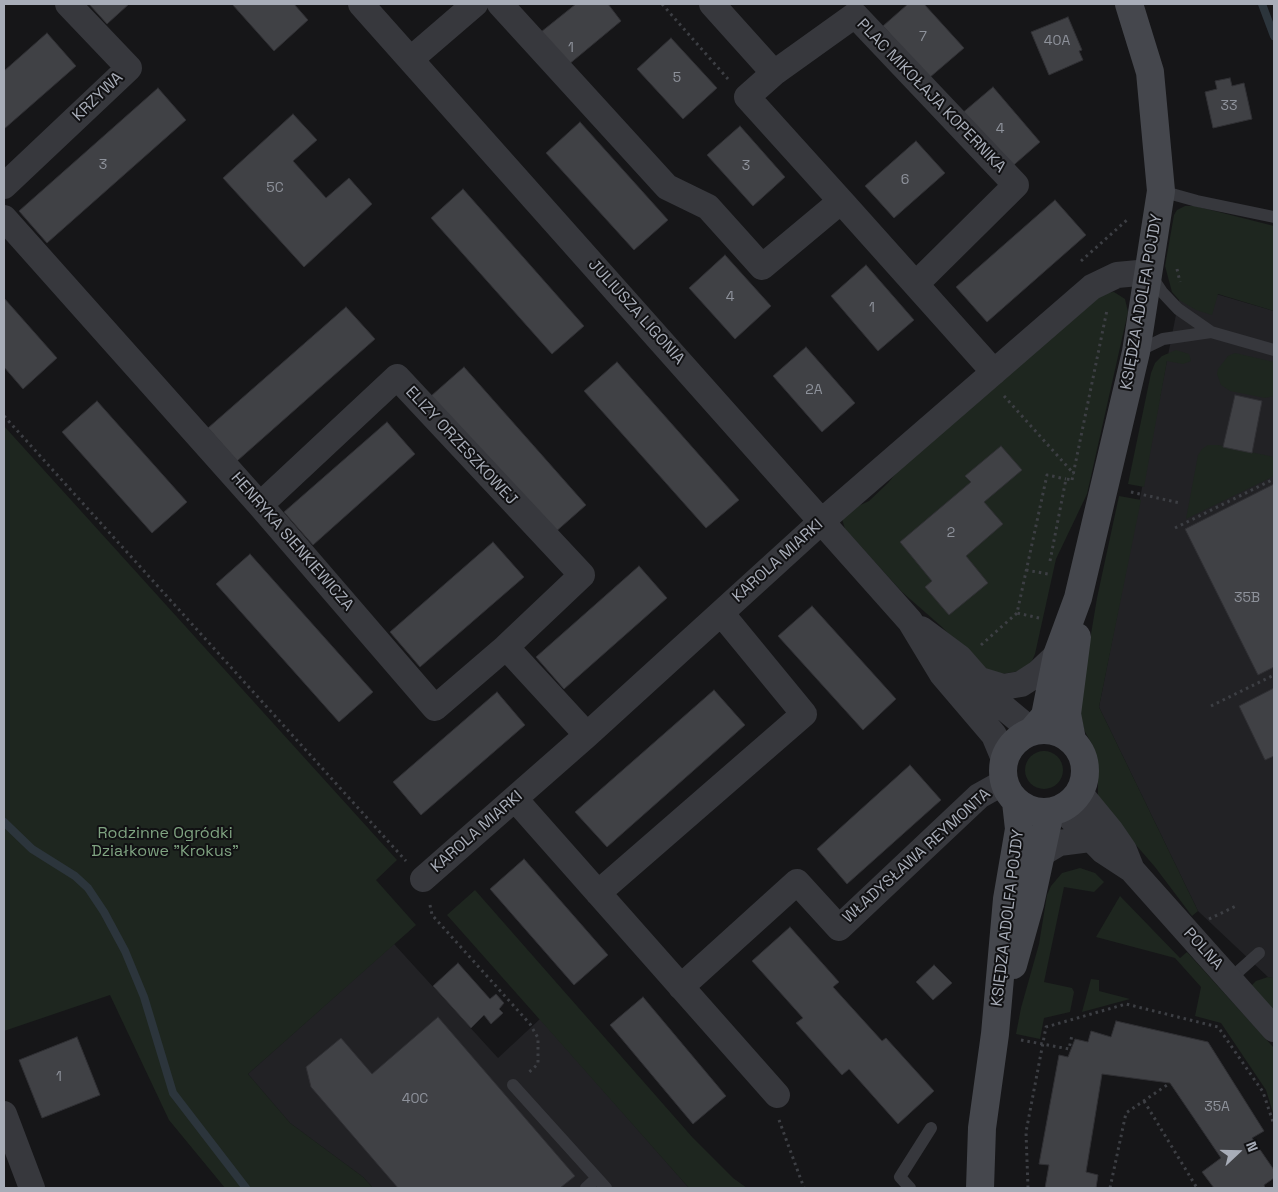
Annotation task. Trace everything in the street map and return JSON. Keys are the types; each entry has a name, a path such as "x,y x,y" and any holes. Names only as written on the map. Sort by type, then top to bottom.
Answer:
{"street":[{"name":"KRZYWA","path":"4,186 129,68 68,4"},
{"name":"JULIUSZA LIGONIA","path":"361,4 910,621 942,674 994,735 1008,781"},
{"path":"411,59 475,4"},
{"path":"500,4 667,187 708,208 762,266 841,201"},
{"path":"712,4 774,73"},
{"name":"KSIĘDZA ADOLFA POJDY","path":"1032,731 1045,716 1058,655 1078,598 1136,352 1161,191 1150,72 1129,4"},
{"name":"PLAC MIKOŁAJA KOPERNIKA","path":"916,284 1016,185 855,15 774,73 747,96 994,372"},
{"name":"HENRYKA SIENKIEWICZA","path":"4,218 260,505 435,708 506,647"},
{"name":"KAROLA MIARKI","path":"423,880 822,521 1092,287 1117,275 1149,272"},
{"name":"ELIZY ORZESZKOWEJ","path":"260,505 397,377 582,575 506,647"},
{"name":"KSIĘDZA ADOLFA POJDY","path":"1072,740 1068,714 1076,654 1078,598"},
{"path":"598,893 804,714 721,613"},
{"name":"JULIUSZA LIGONIA","path":"910,621 960,658 1013,716 1032,731"},
{"path":"506,647 586,735"},
{"path":"980,680 1003,687 1020,684 1038,673 1058,655"},
{"path":"1053,730 1072,740 1083,758 1085,769 1064,804 1038,812 1008,781 1015,742 1032,731 1053,730"},
{"name":"KSIĘDZA ADOLFA POJDY","path":"980,1188 982,1128 994,1034 1007,899 1019,830 1008,781"},
{"name":"WŁADYSŁAWA REYMONTA","path":"681,987 798,882 839,928 974,801 989,788 1008,781"},
{"path":"515,799 777,1095"},
{"name":"KSIĘDZA ADOLFA POJDY","path":"994,1034 1030,904 1039,854 1064,804"},
{"name":"POLNA","path":"1064,804 1090,839 1103,851 1132,870 1274,1029"},
{"name":"POLNA","path":"1064,804 1111,831 1124,850 1132,870"},
{"path":"1039,854 1059,843 1090,839"},
{"path":"4,1114 32,1188"}],"lane":[{"path":"1161,191 1197,202 1274,217"},
{"path":"1149,272 1162,292 1178,309 1210,332 1274,350"},
{"path":"1136,352 1163,339 1210,332"},
{"path":"1230,979 1259,953"},
{"path":"513,1086 606,1188"},
{"path":"910,1188 900,1177 931,1128"},
{"path":"586,1188 597,1178"}],"path":[{"path":"1072,480 1108,305"},
{"path":"4,416 423,880 432,915 530,1024 538,1038 538,1064 513,1086"},
{"path":"1039,618 1017,614 1047,474 1080,482"},
{"path":"1050,562 1066,479"},
{"path":"1175,528 1274,479"},
{"path":"1128,492 1180,503"},
{"path":"1026,570 1048,574"},
{"path":"1211,706 1274,675"},
{"path":"1219,914 1236,906"},
{"path":"1028,1188 1026,1132 1046,1026 1126,1004 1218,1027 1263,1092 1274,1125"},
{"path":"1031,1042 1069,1049 1072,1035"},
{"path":"1110,1188 1126,1113 1170,1083"},
{"path":"777,1095 780,1122 804,1188"},
{"path":"1144,1101 1197,1188"}],"shaded area":[{"path":"1182,284 1274,311 1274,979 1268,977 1198,911 1099,707"},
{"path":"394,944 498,1058 540,1019 689,1188 373,1188 363,1177 290,1123 248,1074"}],"green space":[{"path":"1185,206 1195,206 1274,226 1274,311 1218,294 1212,315 1196,310 1179,300 1172,292 1165,266 1174,215 1177,210"},
{"path":"1114,292 1125,299 1128,312 1087,494 1056,559 1035,654 1031,663 1026,670 990,676 942,627 902,592 845,529 842,519 856,507 869,501 901,467 1104,293"},
{"path":"1176,350 1189,354 1191,361 1183,364 1167,361 1144,487 1128,484 1151,373 1155,363 1162,356"},
{"path":"1235,353 1274,362 1274,396 1265,398 1230,391 1221,385 1217,374 1218,369 1228,356"},
{"name":"Rodzinne Ogródki Działkowe \"Krokus\"","path":"4,426 397,860 376,880 416,925 248,1074 290,1123 363,1177 373,1188 225,1188 169,1120 110,995 4,1031"},
{"path":"1208,445 1218,445 1274,457 1274,476 1186,519 1198,455"},
{"path":"1119,496 1141,500 1099,707 1198,911 1192,916 1155,867 1104,808 1098,798 1098,761 1093,746 1084,730 1079,706 1097,598"},
{"path":"1044,751 1058,756 1063,770 1058,784 1044,789 1030,784 1025,770 1030,756"},
{"path":"1080,868 1095,873 1104,882 1094,892 1064,887 1044,982 1072,988 1074,992 1070,1012 1044,1018 1040,1039 1016,1034 1021,1008 1039,944 1047,895 1051,886 1062,873"},
{"path":"475,890 693,1138 733,1178 747,1188 689,1188 447,915"},
{"path":"1120,896 1180,958 1187,952 1274,1048 1274,1116 1266,1090 1221,1023 1195,1016 1201,987 1175,958 1096,937"},
{"path":"1268,977 1274,978 1274,1011 1251,986 1256,981"},
{"path":"1091,979 1099,980 1099,991 1130,999 1082,1012"}],"building":[{"path":"89,4 129,4 107,24"},
{"path":"232,4 294,4 308,20 274,51"},
{"path":"576,4 608,4 621,21 568,65 541,32"},
{"path":"908,4 924,4 964,48 929,78 883,26"},
{"path":"1068,17 1082,50 1079,51 1083,60 1049,75 1031,32"},
{"path":"47,33 76,66 4,129 4,71"},
{"path":"671,38 717,88 683,119 637,69"},
{"path":"1230,78 1232,86 1244,83 1252,119 1213,128 1205,92 1217,89 1215,81"},
{"path":"993,87 1040,142 1008,170 960,115"},
{"path":"158,88 186,120 47,243 19,211"},
{"path":"293,114 317,140 293,161 326,198 349,178 372,204 304,267 223,178"},
{"path":"580,122 668,220 634,250 546,153"},
{"path":"740,126 785,177 753,206 707,155"},
{"path":"916,141 945,173 894,218 865,186"},
{"path":"463,189 584,326 552,354 431,218"},
{"path":"1055,200 1086,235 987,322 956,287"},
{"path":"725,255 771,306 735,339 689,288"},
{"path":"866,265 914,320 878,351 831,296"},
{"path":"4,298 57,358 23,389 4,367"},
{"path":"346,307 375,339 237,461 208,428"},
{"path":"806,347 855,403 822,432 773,376"},
{"path":"617,362 739,500 706,528 584,391"},
{"path":"464,367 586,505 553,534 431,396"},
{"path":"1235,395 1262,401 1252,453 1223,447"},
{"path":"97,401 187,502 152,533 62,432"},
{"path":"387,422 415,454 313,545 284,512"},
{"path":"1001,446 1022,470 984,502 1003,524 966,556 988,583 949,615 925,587 932,581 900,542 971,482 965,476"},
{"path":"1274,484 1274,667 1258,675 1185,529"},
{"path":"493,542 524,577 420,667 390,632"},
{"path":"250,554 373,692 339,722 216,584"},
{"path":"639,566 667,598 564,689 536,657"},
{"path":"812,606 896,699 863,730 778,636"},
{"path":"1274,688 1274,756 1265,760 1239,706"},
{"path":"714,690 745,725 607,847 575,812"},
{"path":"497,692 525,725 421,815 393,782"},
{"path":"910,765 941,800 847,884 817,849"},
{"path":"524,859 608,955 574,985 490,889"},
{"path":"790,927 839,982 833,987 882,1041 886,1038 934,1091 898,1124 849,1069 842,1075 796,1023 803,1018 752,961"},
{"path":"458,963 490,999 496,994 504,1003 499,1009 503,1013 491,1024 484,1015 471,1028 433,986"},
{"path":"934,965 952,983 933,1000 916,982"},
{"path":"643,997 726,1096 693,1124 610,1025"},
{"path":"438,1017 575,1176 560,1188 398,1188 311,1087 306,1067 341,1038 372,1074"},
{"path":"1116,1021 1208,1042 1264,1131 1252,1138 1274,1170 1274,1178 1264,1185 1265,1188 1214,1188 1202,1172 1221,1158 1170,1083 1102,1074 1086,1172 1098,1175 1096,1188 1045,1188 1049,1165 1039,1164 1059,1055 1068,1057 1075,1039 1088,1042 1091,1031 1111,1037"},
{"path":"77,1037 100,1095 42,1118 19,1060"}],"waterway":[{"path":"1262,4 1274,36"},
{"path":"4,822 32,849 75,876 88,888 104,912 125,951 144,997 173,1093 246,1188"}]}
